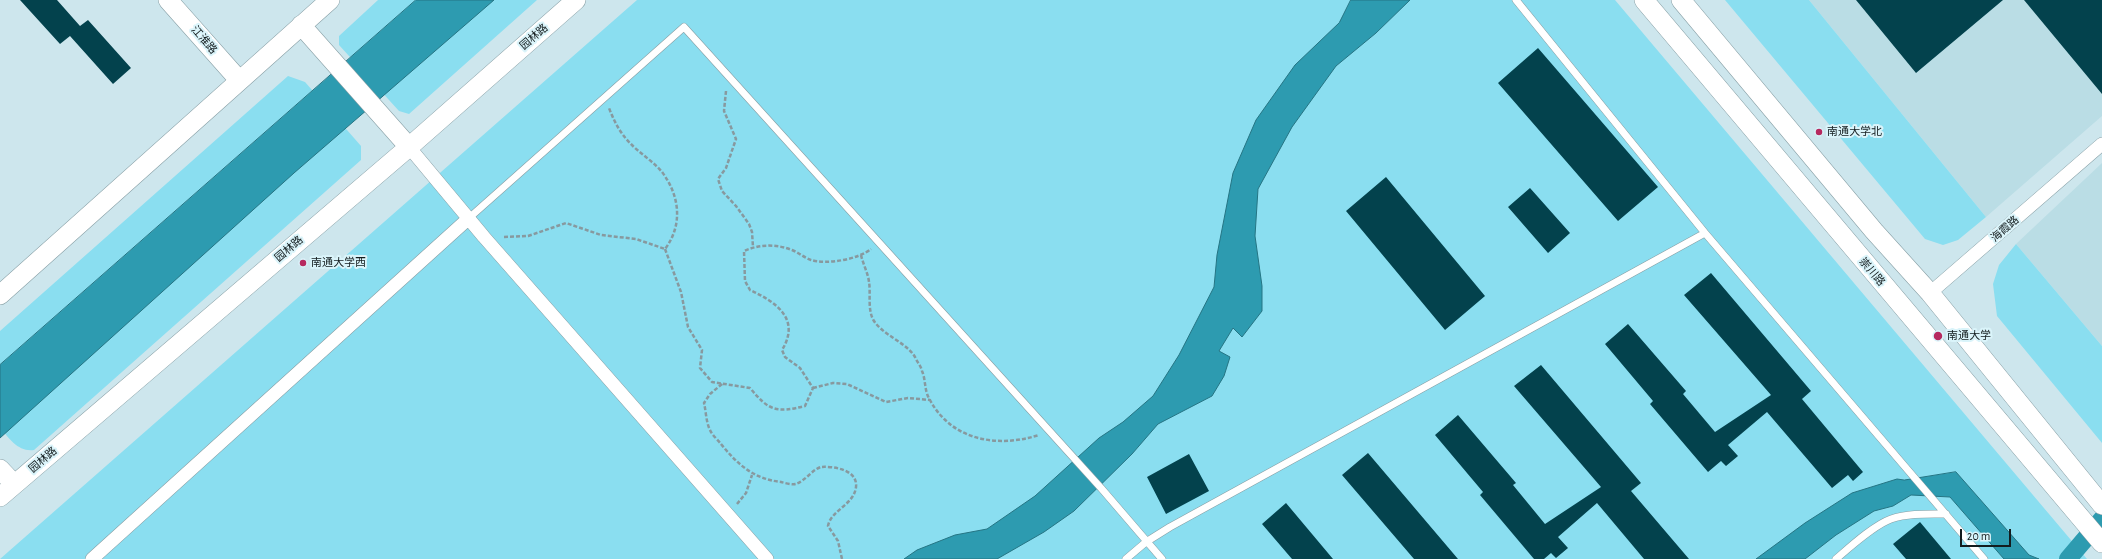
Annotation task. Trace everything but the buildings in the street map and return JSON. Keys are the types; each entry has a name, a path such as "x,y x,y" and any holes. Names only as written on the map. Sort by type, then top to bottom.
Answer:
{"main road":[{"name":"江淮路","path":"168,0 239,80"},
{"path":"0,295 330,0"},
{"name":"园林路","path":"7,490 409,147 576,0"},
{"name":"崇川路","path":"1644,0 2102,543"},
{"path":"1681,0 1874,232 1930,293 2102,505"},
{"path":"301,25 409,147"},
{"name":"海霞路","path":"1906,312 1930,293"},
{"path":"0,469 7,490"}],"street":[{"name":"海霞路","path":"1930,293 2102,144"},
{"path":"409,147 484,237 767,559"},
{"path":"92,559 469,218"}],"lane":[{"path":"1516,0 1706,233 1911,472 1934,503 1946,514 1984,559"},
{"path":"469,218 684,27 1048,432 1101,488 1162,559"},
{"path":"1126,559 1146,542 1170,527 1706,233"},
{"path":"1836,559 1858,540 1890,519 1908,515 1946,514"}],"path":[{"path":"730,78 725,98 724,111 736,139 726,168 718,179 722,191 736,206 749,224 752,232 753,247"},
{"path":"603,99 608,106 616,124 629,143 662,172 671,189 677,205 677,224 673,238 665,249"},
{"path":"484,237 528,236 566,223 601,235 636,239 665,249"},
{"path":"813,388 800,368 785,357 782,350 789,339 790,324 781,311 766,297 750,290 745,281 744,251 753,247 774,245 792,250 812,260 830,261 850,259 861,255 878,243"},
{"path":"665,249 681,292 688,327 702,350 700,368 712,382 750,388 764,404 784,411 805,406 813,388"},
{"path":"861,255 869,281 870,302 874,320 888,335 913,355 923,371 930,400 950,425 970,437 997,441 1021,441 1048,432"},
{"path":"723,383 710,394 704,403 710,430 732,458 752,475 769,481 795,484 808,478 819,468 831,467 844,469 853,476 856,487 851,498 830,518 828,526 838,541 842,559"},
{"path":"813,388 833,383 847,384 886,402 908,398 930,400"},
{"path":"728,515 746,493 752,475"}],"shaded area":[{"path":"378,0 537,0 409,114 399,111 339,45 339,36"},
{"path":"416,0 494,0 294,173 0,438 0,365"},
{"name":"南通大学","path":"637,0 1615,0 2087,559 0,559"},
{"path":"1351,0 1410,0 1376,33 1336,66 1292,127 1258,189 1255,236 1262,286 1262,311 1242,337 1233,328 1219,351 1230,357 1224,376 1212,396 1158,424 1132,454 1074,511 1044,532 997,559 904,559 917,550 955,535 987,529 1035,496 1099,438 1123,422 1153,396 1179,355 1214,287 1217,255 1233,173 1256,120 1295,65 1339,23"},
{"path":"1725,0 1809,0 1986,217 1958,240 1943,245 1925,239"},
{"path":"1809,0 2102,0 2102,116 1986,217"},
{"path":"288,76 305,82 361,146 361,160 34,450 19,447 0,428 0,331"},
{"path":"2102,163 2102,346 2016,244"},
{"path":"2016,244 2102,346 2102,443 1997,316 1993,284 1999,265"},
{"path":"1956,472 2029,555 2039,559 2004,559 1950,497 1911,495 1893,506 1874,511 1836,535 1805,559 1756,559 1805,523 1852,493 1897,479 1904,480"}],"waterway":[{"path":"2068,559 2102,519"}],"place":[{"name":"南通大学北","path":"1819,132"},
{"name":"南通大学西","path":"303,263"},
{"name":"南通大学","path":"1938,336"}]}
